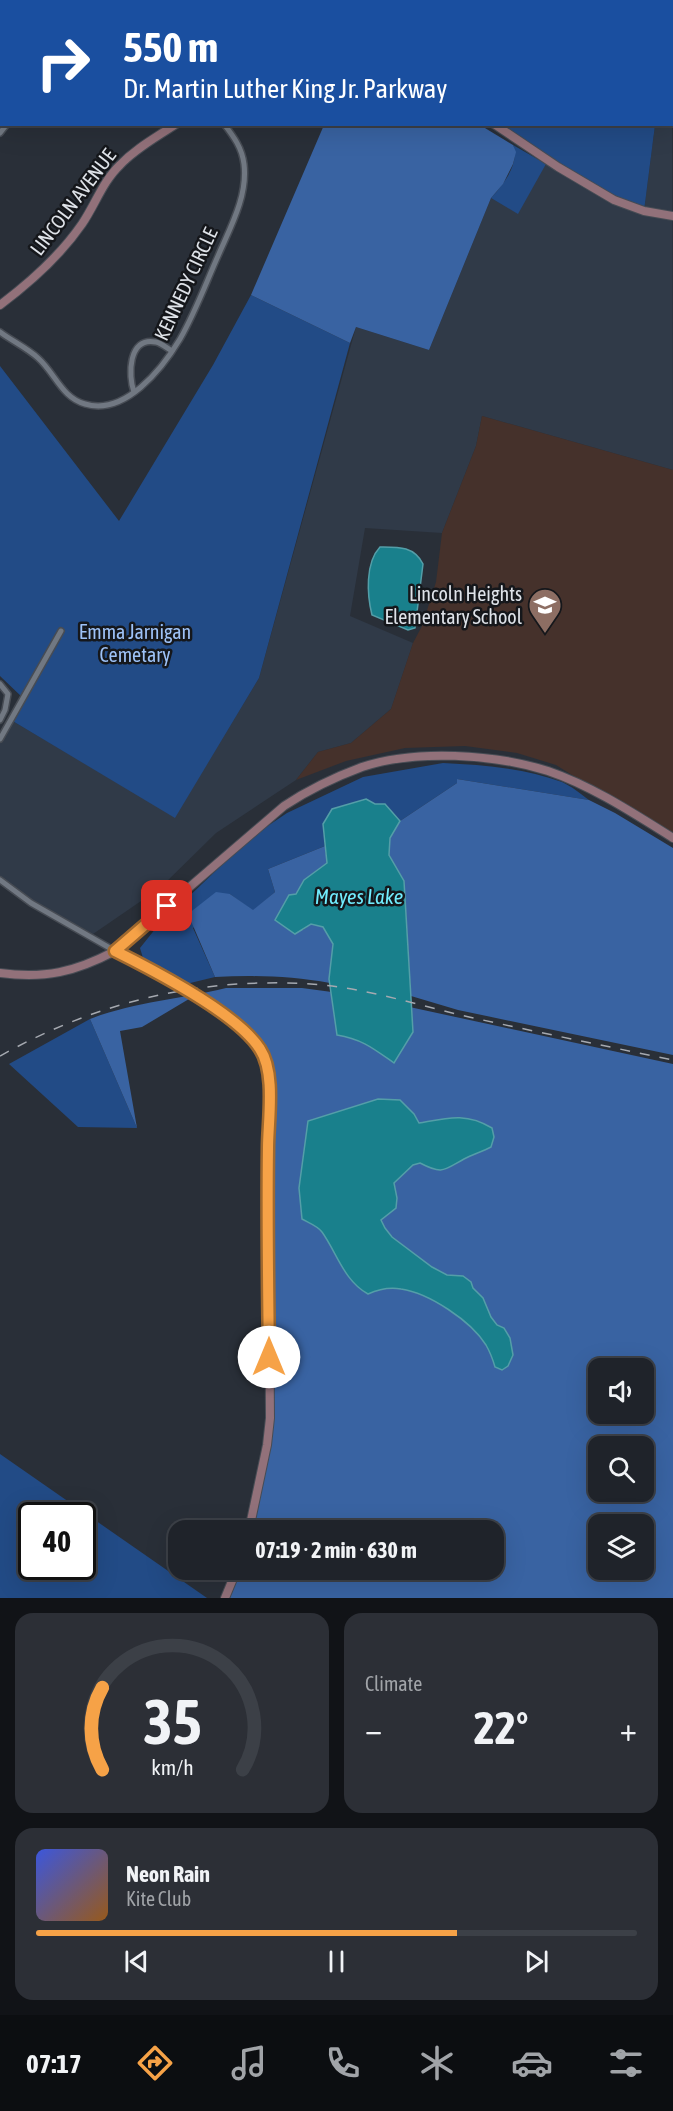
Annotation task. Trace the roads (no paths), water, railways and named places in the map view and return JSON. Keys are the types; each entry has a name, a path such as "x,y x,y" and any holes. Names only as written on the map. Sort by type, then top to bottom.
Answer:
{"street":[{"name":"LINCOLN AVENUE","path":"0,305 27,284 64,247 83,223 117,167 132,153 173,126"},
{"name":"KENNEDY CIRCLE","path":"0,332 35,355 50,369 70,398 86,405 101,405 119,401 134,392 157,370 181,337 234,217 243,188 244,164 238,142 226,126"},
{"path":"497,126 558,167 614,200 644,211 673,216"},
{"path":"134,392 130,380 130,364 141,344 157,342 172,351"},
{"path":"0,739 61,631"},
{"path":"0,684 8,694 5,710 0,720"},
{"path":"0,973 37,976 88,965 115,951 284,806 308,791 363,767 396,760 438,756 494,758 549,772 609,799 673,838"},
{"path":"0,880 41,909 164,977 227,1018 252,1039 261,1050 266,1063 269,1126 270,1418 267,1445 251,1520"},
{"path":"225,1598 232,1580"}],"water":[{"path":"380,547 405,549 415,554 423,564 415,628 408,630 372,615 368,580 372,562"},
{"name":"Mayes Lake","path":"366,799 375,804 385,804 400,821 390,838 389,855 404,881 413,1032 394,1063 361,1042 337,1035 329,979 333,944 323,927 311,924 295,934 275,920 289,895 296,894 304,880 327,863 323,824 332,809"},
{"path":"378,1099 400,1100 414,1114 419,1123 448,1118 465,1118 492,1128 494,1137 491,1147 443,1170 420,1163 413,1165 394,1183 396,1208 381,1220 392,1237 432,1267 447,1275 463,1276 471,1282 473,1288 483,1298 491,1317 497,1325 504,1328 510,1338 513,1355 508,1366 502,1370 495,1367 486,1345 479,1336 460,1318 436,1302 401,1289 384,1289 368,1294 360,1288 347,1274 320,1230 302,1219 299,1188 308,1121"}],"railway":[{"path":"0,1056 38,1036 116,1006 197,988 280,983 323,985 360,991 469,1017 673,1060"}],"place":[{"name":"Lincoln Heights Elementary School","path":"545,634"}],"park label":[{"name":"Emma Jarnigan Cemetary","path":"135,644"}]}
